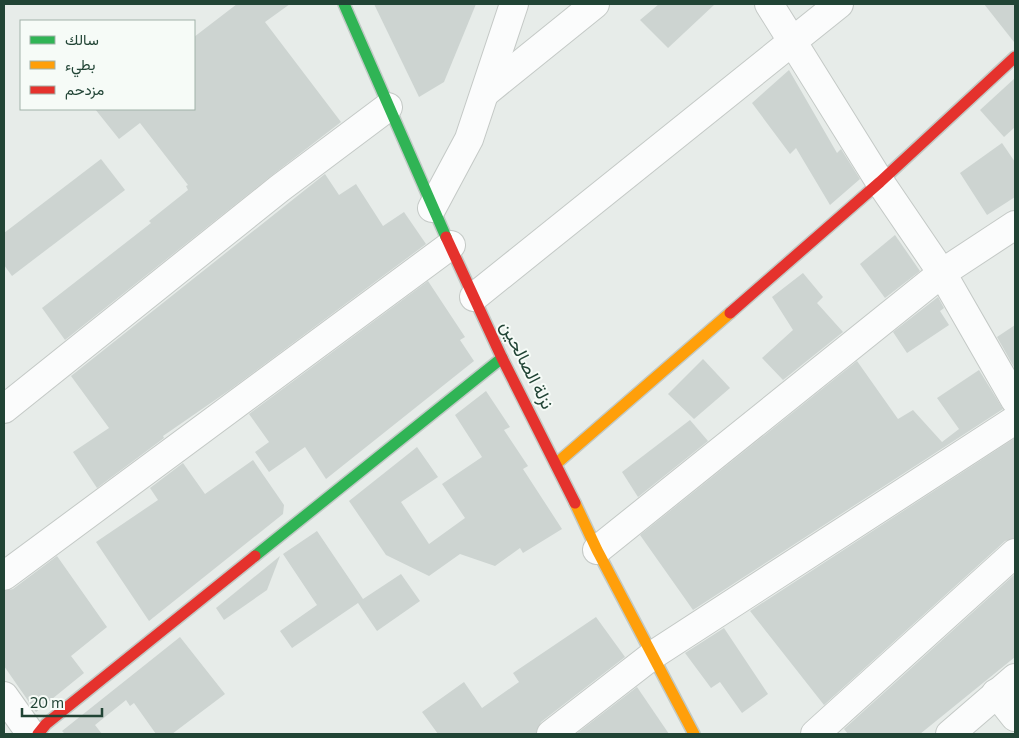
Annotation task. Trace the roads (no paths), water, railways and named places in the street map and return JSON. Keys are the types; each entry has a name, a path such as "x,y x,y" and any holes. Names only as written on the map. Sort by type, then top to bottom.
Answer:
{"street":[{"name":"نزلة الصالحين","path":"344,4 432,208 451,245 502,358 557,463 597,550 694,734"},
{"path":"432,208 469,139 514,4"},
{"path":"486,92 595,4"},
{"path":"768,4 880,182 942,273 1015,400"},
{"path":"474,297 839,4"},
{"path":"557,463 880,182 1015,57"},
{"path":"4,409 280,188 388,107"},
{"path":"597,550 942,273 1015,225"},
{"path":"4,576 451,245"},
{"path":"38,734 46,724 502,358"},
{"path":"551,734 653,655 1015,420"},
{"path":"815,734 1015,553"},
{"path":"950,734 1006,686 1015,717"},
{"path":"4,696 31,734"}]}
